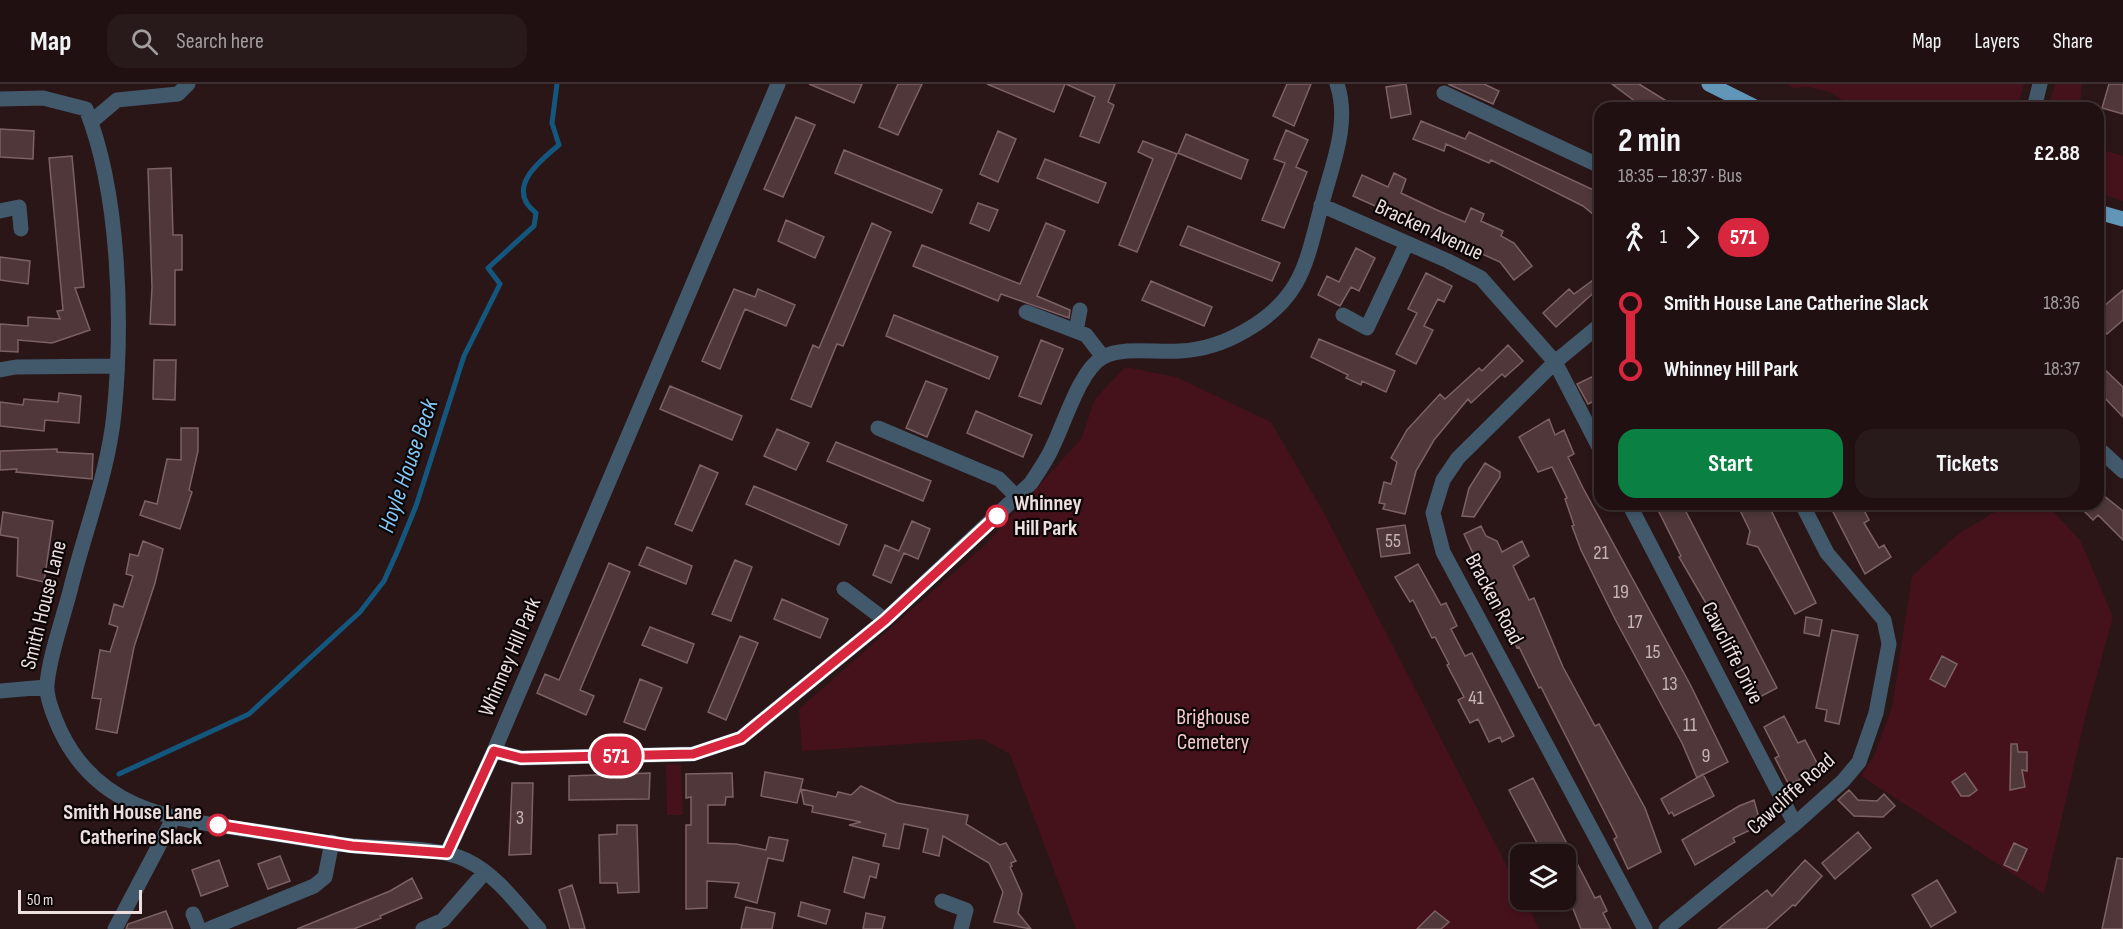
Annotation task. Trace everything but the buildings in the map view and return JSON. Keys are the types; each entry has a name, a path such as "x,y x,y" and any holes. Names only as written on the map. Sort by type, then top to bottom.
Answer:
{"main road":[{"path":"1709,84 1745,102"},
{"path":"2104,214 2123,219"}],"street":[{"path":"0,99 43,98 86,109 92,122 117,100 178,94 188,84"},
{"name":"Whinney Hill Park","path":"447,853 494,751 778,84"},
{"path":"1026,312 1086,335 1103,357 1122,352 1184,351 1212,345 1266,319 1289,297 1303,270 1342,120 1342,97 1337,84"},
{"path":"2036,102 2040,84"},
{"path":"1444,93 1594,163"},
{"name":"Smith House Lane","path":"92,122 99,142 112,210 118,321 114,416 99,489 46,687 58,726 74,757 112,791 138,806 173,819 332,842 447,853 467,860 500,885 539,929"},
{"name":"Bracken Avenue","path":"1321,205 1481,278 1555,362"},
{"path":"0,211 19,207 21,229"},
{"path":"1342,315 1367,328 1407,243"},
{"path":"1076,332 1080,310"},
{"name":"Bracken Road","path":"1594,330 1555,362 1458,458 1443,480 1433,513 1443,552 1645,929"},
{"name":"Whinney Hill Park","path":"494,751 521,758 693,754 741,738 776,712 885,620 1031,483 1049,456 1088,371 1103,357"},
{"path":"1555,362 1594,438"},
{"path":"0,370 16,367 116,366"},
{"path":"878,428 999,479 1017,496"},
{"path":"2104,454 2123,471"},
{"name":"Cawcliffe Drive","path":"1632,510 1795,824"},
{"name":"Cawcliffe Road","path":"1666,929 1795,824 1843,781 1859,762 1875,713 1889,644 1884,620 1827,553 1805,510"},
{"path":"844,589 885,620"},
{"path":"0,691 46,687"},
{"path":"115,929 173,819"},
{"path":"209,929 314,886 325,877 332,842"},
{"path":"423,929 443,921 484,872"},
{"path":"942,901 966,910 961,929"},
{"path":"193,914 199,929"}],"green space":[{"path":"1788,84 2024,84 2019,102 1846,102 1830,92 1809,87 1793,88"},
{"path":"2055,84 2082,84 2080,102 2050,102"},
{"path":"2104,150 2123,156 2123,201 2104,195"},
{"name":"Brighouse Cemetery","path":"1125,367 1176,377 1271,422 1324,513 1510,872 1510,910 1530,910 1539,929 1076,929 1010,754 982,739 802,751 799,709 985,545 1081,439 1095,399"},
{"path":"1998,510 2052,510 2080,540 2113,617 2086,714 2044,894 1861,776 1874,756 1892,707 1912,576 1958,534"},
{"path":"666,764 681,765 683,815 667,815"}],"waterway":[{"name":"Hoyle House Beck","path":"119,774 249,714 360,612 384,581 416,506 464,356 500,284 488,268 534,226 536,213 527,204 524,185 534,168 559,145 552,123 557,84"}],"bus line":[{"name":"571","path":"218,825 352,846 447,853 494,751 521,758 693,754 741,738 776,712 885,620 997,516"}],"place":[{"name":"Whinney Hill Park","path":"997,516"},
{"name":"Smith House Lane Catherine Slack","path":"218,825"}]}
